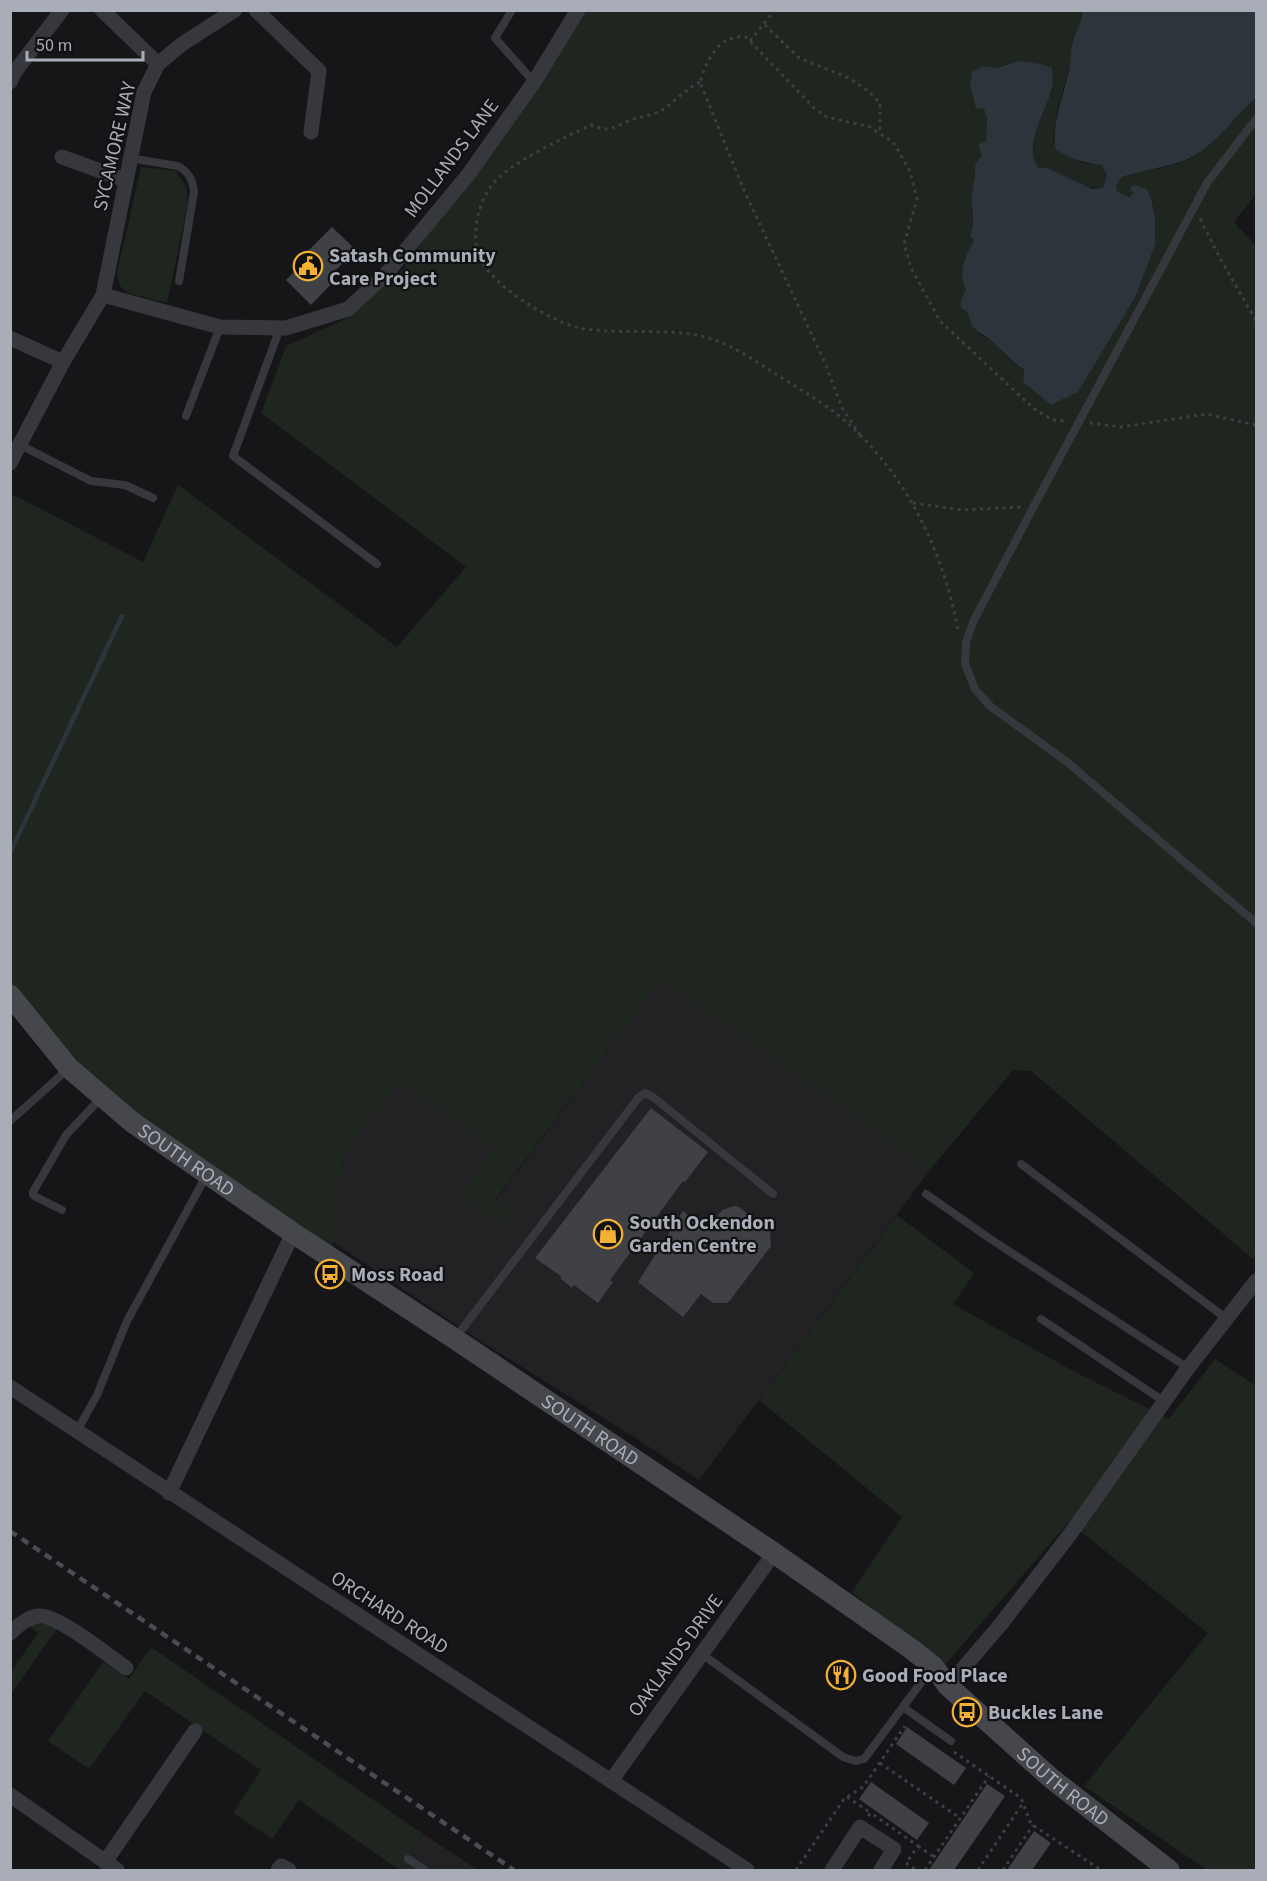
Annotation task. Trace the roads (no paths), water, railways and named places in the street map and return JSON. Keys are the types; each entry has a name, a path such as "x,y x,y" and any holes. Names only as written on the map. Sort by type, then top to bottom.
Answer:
{"main road":[{"name":"SOUTH ROAD","path":"10,995 69,1068 132,1122 293,1233 455,1338 774,1553 910,1648 933,1666 948,1686 1052,1779 1169,1870"}],"street":[{"path":"10,82 14,73 62,10"},
{"path":"102,10 158,64"},
{"name":"SYCAMORE WAY","path":"103,296 144,92 158,64 182,44 235,10"},
{"path":"256,10 319,71 311,132"},
{"name":"MOLLANDS LANE","path":"103,296 220,327 286,328 348,309 386,274 468,175 534,82 578,10"},
{"path":"62,157 125,180"},
{"path":"10,463 63,362 103,296"},
{"path":"10,338 63,362"},
{"path":"169,1493 293,1233"},
{"path":"948,1686 1036,1579 1188,1368 1257,1281"},
{"name":"ORCHARD ROAD","path":"10,1387 747,1870"},
{"name":"OAKLANDS DRIVE","path":"610,1780 774,1553"},
{"path":"10,1633 27,1618 41,1615 58,1621 126,1668"},
{"path":"10,1795 111,1866 195,1731"},
{"path":"832,1870 860,1827 894,1849 880,1870"},
{"path":"278,1870 281,1866 289,1870"}],"lane":[{"path":"512,10 495,38 534,82"},
{"path":"1257,119 1207,183 1194,207 974,620 966,642 965,664 975,689 990,706 1067,762 1257,923"},
{"path":"130,158 177,166 182,168 191,181 194,192 178,280"},
{"path":"186,416 220,327"},
{"path":"280,328 233,456 377,564"},
{"path":"20,445 91,481 124,485 153,498"},
{"path":"10,1121 69,1068"},
{"path":"455,1338 485,1304 639,1097 645,1093 653,1097 773,1194"},
{"path":"62,1210 36,1197 33,1193 66,1135 102,1097"},
{"path":"1021,1164 1227,1319"},
{"path":"77,1431 97,1395 127,1321 207,1174"},
{"path":"926,1194 998,1244 1188,1368"},
{"path":"1041,1319 1165,1402"},
{"path":"702,1654 843,1757 855,1761 864,1759 933,1666"},
{"path":"903,1707 951,1741"},
{"path":"408,1859 424,1870"}],"waterway":[{"path":"10,853 122,616"}],"railway":[{"path":"10,1531 514,1870"}],"place":[{"name":"Satash Community Care Project","path":"308,266"},
{"name":"South Ockendon Garden Centre","path":"608,1234"},
{"name":"Moss Road","path":"330,1274"},
{"name":"Good Food Place","path":"841,1675"},
{"name":"Buckles Lane","path":"967,1712"}]}
